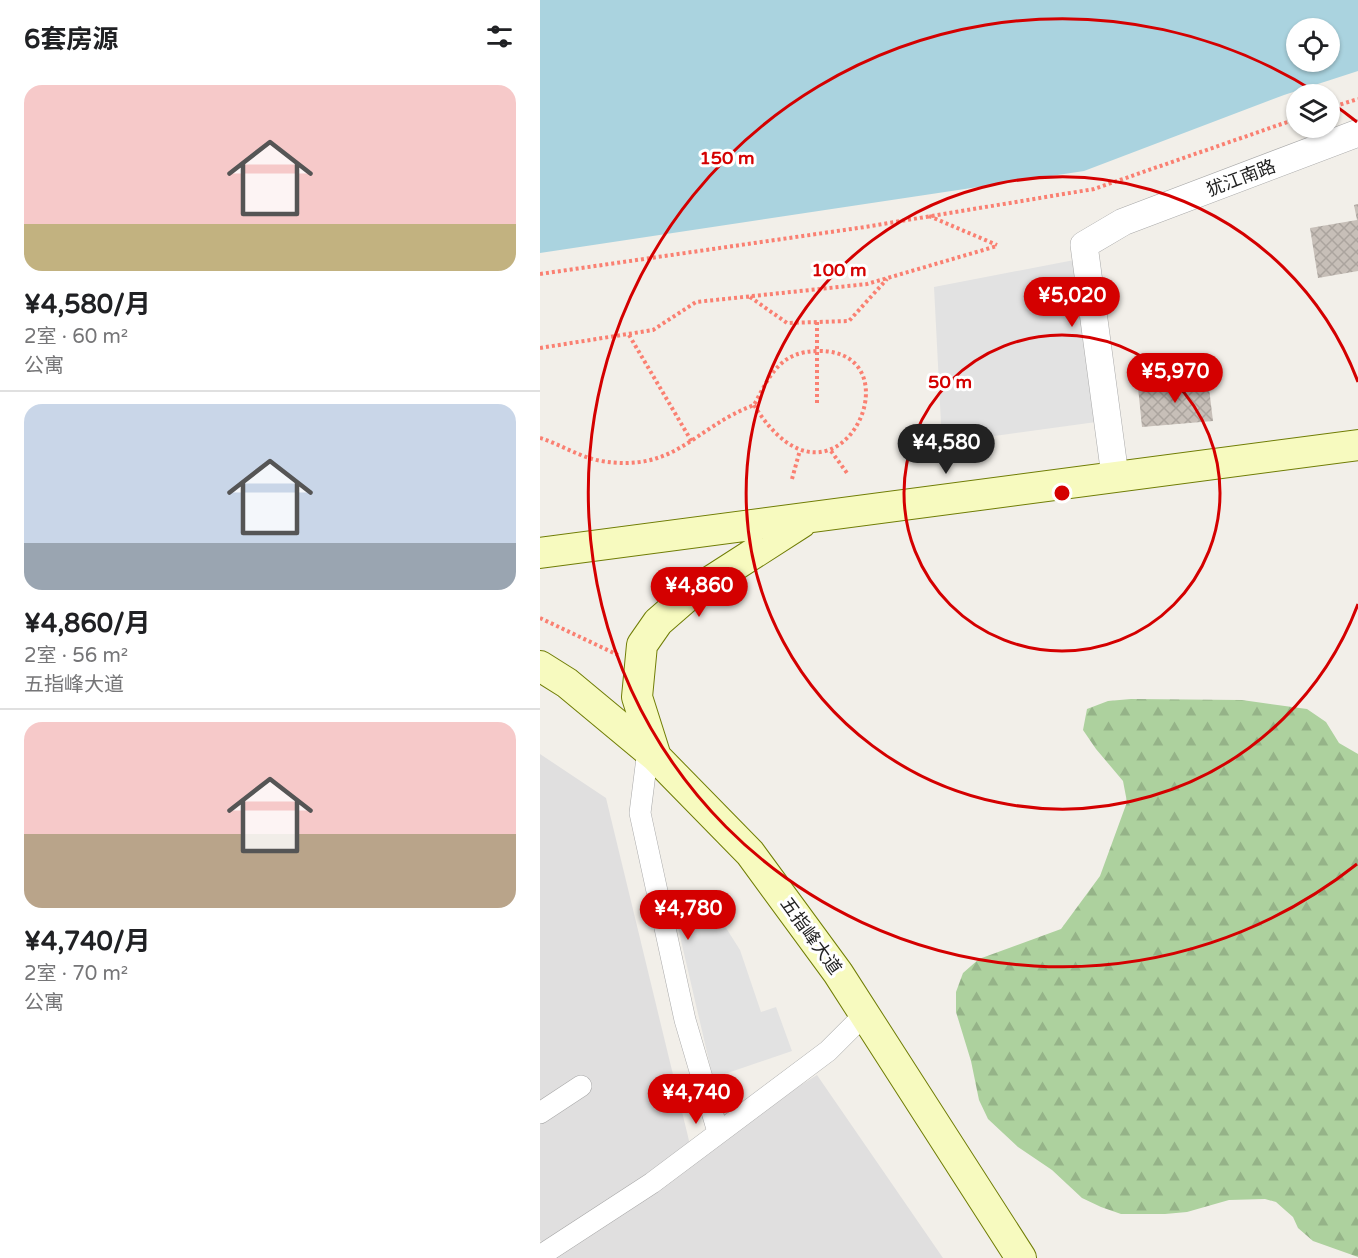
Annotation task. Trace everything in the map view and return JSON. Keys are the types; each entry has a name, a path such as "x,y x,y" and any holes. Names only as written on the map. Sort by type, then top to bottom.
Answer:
{"main road":[{"path":"540,553 1358,445"},
{"path":"652,754 637,697 642,645 658,622 689,595 811,517"},
{"name":"五指峰大道","path":"540,666 567,684 652,754 750,853 838,973 1021,1258"}],"street":[{"name":"犹江南路","path":"1115,476 1083,245 1123,222 1358,133"},
{"path":"652,754 640,813 686,1020 718,1132"},
{"path":"540,1256 652,1183 828,1051 865,1014"},
{"path":"540,1113 581,1086"}],"path":[{"path":"1340,105 1358,99"},
{"path":"540,274 1094,189 1286,122"},
{"path":"540,348 652,330 696,302 867,284 997,246 929,216"},
{"path":"749,297 787,323 849,321 887,279"},
{"path":"817,322 817,402"},
{"path":"629,334 692,442"},
{"path":"540,438 600,461 649,462 673,454 737,412 754,405 777,365 791,357 817,351 833,351 850,358 864,373 866,396 863,412 842,446 831,451 808,452 790,447 778,437 754,405"},
{"path":"792,479 800,450"},
{"path":"831,451 847,473"},
{"path":"540,618 621,656"}],"shaded area":[{"path":"1095,256 1118,419 942,443 934,287"},
{"path":"540,754 606,798 692,1153 817,1075 943,1258 552,1258 540,1240"},
{"path":"716,912 740,950 761,1012 776,1007 792,1051 713,1078 676,919"}],"green space":[{"path":"1131,699 1242,700 1307,709 1326,722 1339,743 1358,754 1358,1257 1313,1241 1298,1228 1293,1217 1276,1202 1265,1199 1229,1200 1187,1212 1165,1214 1121,1214 1101,1207 1082,1198 1052,1170 1018,1147 988,1119 979,1100 971,1061 956,1012 956,992 963,973 979,959 1061,929 1100,876 1127,802 1123,781 1083,730 1087,709 1108,701"}],"water":[{"path":"540,0 1358,0 1358,71 1318,84 1286,84 1286,94 1084,171 540,253"}],"building":[{"path":"1358,204 1358,271 1318,278 1310,228 1357,220 1354,205"},
{"path":"1208,380 1213,421 1142,427 1138,387"}]}
